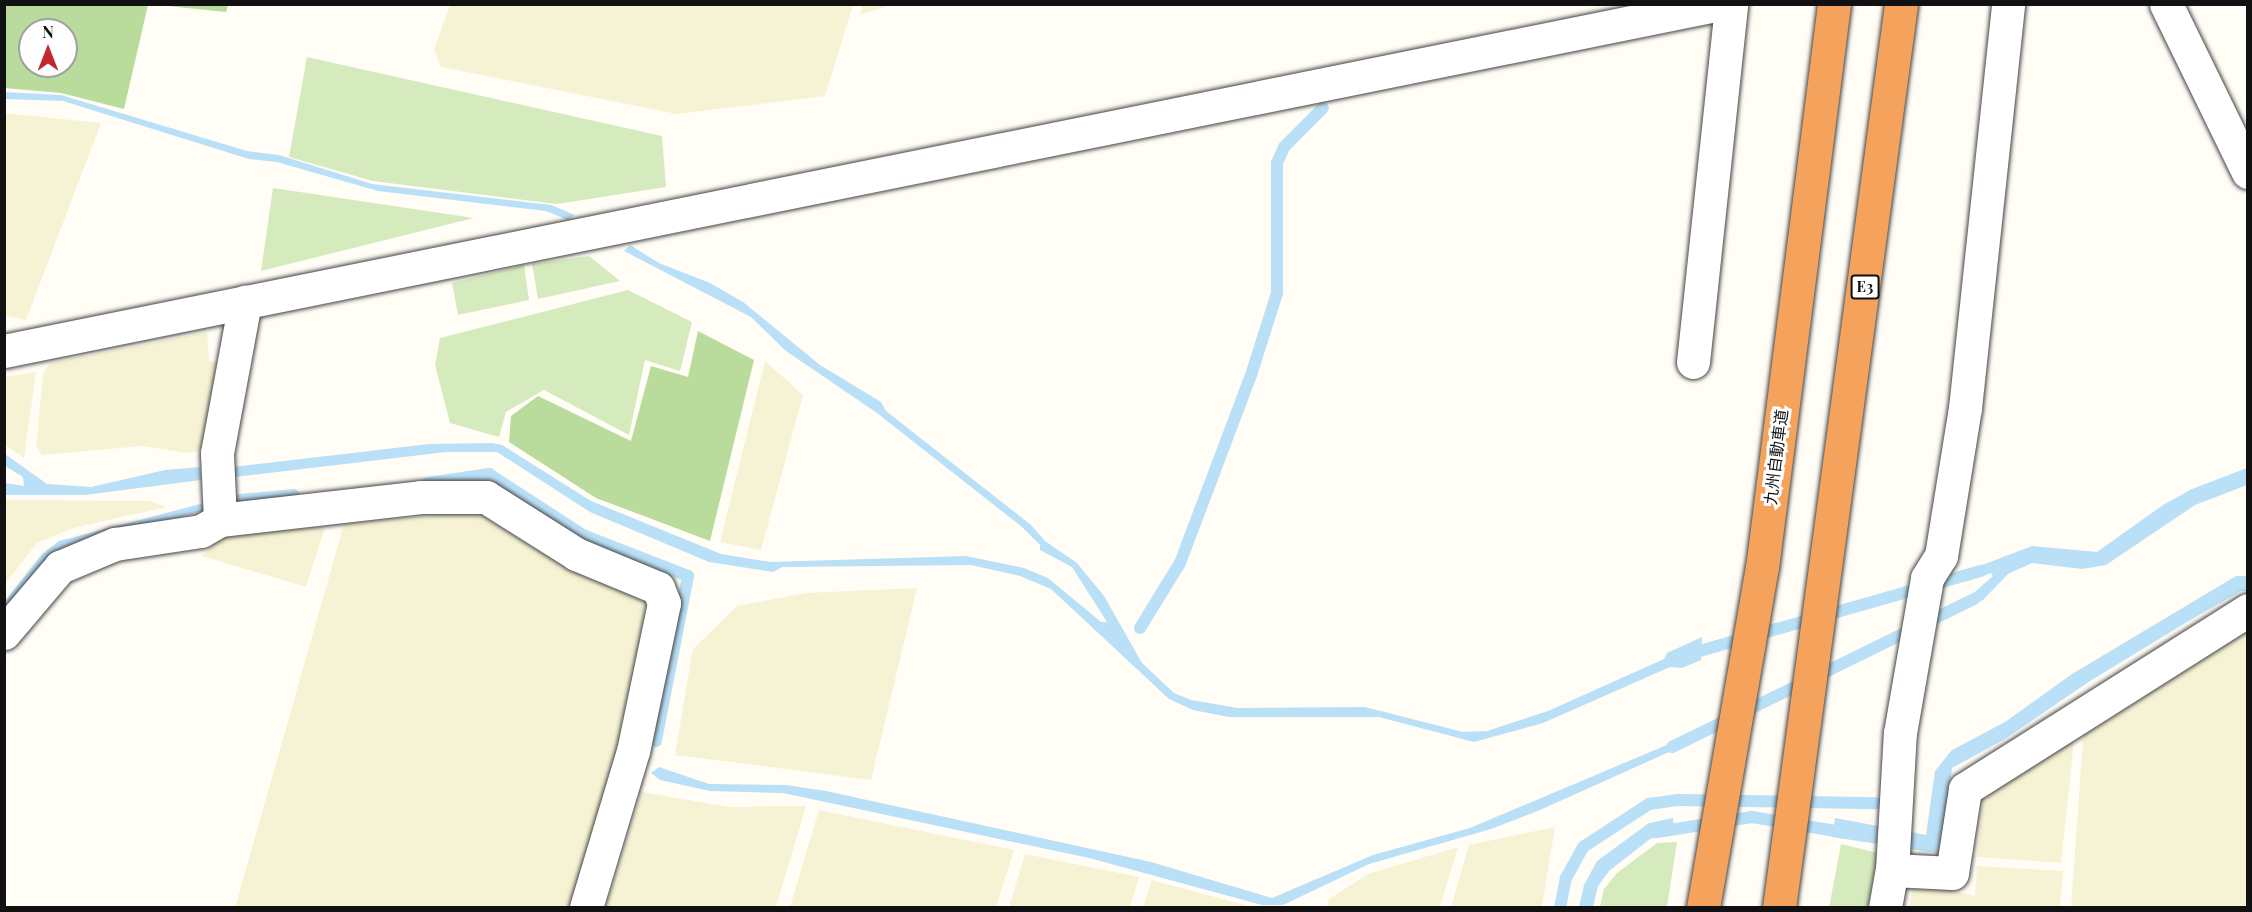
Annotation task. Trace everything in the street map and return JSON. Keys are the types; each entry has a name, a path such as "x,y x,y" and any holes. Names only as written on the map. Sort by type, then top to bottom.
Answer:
{"highway":[{"name":"九州自動車道","path":"1705,895 1762,568 1834,4"},
{"name":"E3","path":"1779,904 1827,570 1901,4"}],"street":[{"path":"4,351 1720,4"},
{"path":"1693,362 1731,4"},
{"path":"1885,908 1892,870 1900,733 1927,578 1941,556 1965,408 2008,4"},
{"path":"2166,4 2247,172"},
{"path":"220,520 217,453 245,302"},
{"path":"4,633 60,567 116,544 201,531 220,520 421,497 486,497 576,555 658,588 664,603 635,742 586,908"},
{"path":"1892,870 1952,873 1965,789 2247,610"}],"shaded area":[{"path":"450,4 853,5 825,96 677,114 441,67 434,50"},
{"path":"863,4 891,5 860,15"},
{"path":"4,113 101,123 26,320 5,316"},
{"path":"207,332 209,361 222,364 213,447 188,453 142,446 42,455 36,447 43,374 50,363"},
{"path":"765,361 803,395 761,550 720,542"},
{"path":"36,372 24,458 5,445 5,377"},
{"path":"5,500 150,501 166,507 73,528 37,543 5,584"},
{"path":"475,511 538,551 642,597 645,613 617,757 575,907 235,908 344,524"},
{"path":"325,527 306,587 202,556 231,529"},
{"path":"917,588 871,780 675,755 693,649 737,606 806,593"},
{"path":"2247,627 2247,907 2071,908 2084,727"},
{"path":"2075,732 2061,863 1977,857 1984,790"},
{"path":"642,792 729,807 806,806 776,907 606,907"},
{"path":"819,810 1014,850 996,907 790,907"},
{"path":"1555,827 1542,907 1451,907 1469,845"},
{"path":"1458,847 1440,907 1327,907 1329,899 1368,874"},
{"path":"1025,854 1139,877 1130,907 1009,907"},
{"path":"1977,866 2063,871 2060,907 1909,908 1914,882 1975,896"},
{"path":"1152,880 1252,907 1143,907"}],"green space":[{"path":"4,5 148,5 124,109 61,93 5,88"},
{"path":"158,5 228,5 226,12"},
{"path":"307,57 662,136 666,187 557,204 373,181 289,157"},
{"path":"273,188 474,218 261,271"},
{"path":"589,256 620,281 538,299 532,264"},
{"path":"524,265 529,300 458,315 452,283"},
{"path":"628,290 692,322 680,371 645,360 629,435 544,390 506,412 499,437 450,423 435,365 440,338"},
{"path":"698,331 754,360 710,541 596,498 509,442 511,416 538,396 631,441 651,366 688,377"},
{"path":"1677,842 1667,907 1600,907 1604,889 1617,873 1657,843"},
{"path":"1841,844 1878,853 1868,907 1829,908"}],"water":[{"path":"4,92 61,95 247,151 279,155 372,184 551,205 575,215 568,220 546,211 378,191 277,162 249,159 63,101 5,99"},
{"path":"630,245 659,263 710,283 743,302 820,365 881,402 886,411 1031,525 1045,541 1077,563 1104,596 1142,663 1174,693 1191,700 1238,708 1365,707 1463,732 1487,731 1548,711 1664,659 1667,653 1702,637 1701,660 1682,668 1670,667 1543,723 1474,742 1379,717 1229,717 1193,710 1169,699 1051,589 1020,576 971,565 782,567 773,572 709,562 590,512 497,452 446,452 234,477 233,467 429,444 492,443 502,445 591,501 721,554 771,562 966,556 1024,568 1048,578 1101,622 1107,622 1072,567 1040,550 1040,545 1022,527 877,413 786,351 751,317 624,251"},
{"path":"5,454 47,484 91,487 165,470 200,467 201,480 85,495 5,495 5,483 24,486 23,477 5,466"},
{"path":"2247,468 2247,485 2195,505 2106,565 2082,569 2032,563 2008,574 1983,600 1964,610 1960,605 1993,576 1991,573 1967,581 1964,572 2032,546 2097,552 2163,505 2192,489"},
{"path":"204,503 207,510 79,544 5,614 5,601 42,554 59,541"},
{"path":"2236,576 2247,576 2247,591 2241,591 2187,622 2090,681 2005,739 1952,768 1943,854 1832,837 1835,818 1926,835 1935,771 1952,750 2005,722 2072,674"},
{"path":"1688,736 1687,744 1540,810 1491,829 1369,864 1283,905 1262,905 1089,858 783,793 710,791 660,780 651,773 659,767 709,784 786,785 826,791 1151,862 1272,898 1373,855 1470,828"},
{"path":"1673,818 1674,834 1650,839 1609,871 1598,886 1593,907 1579,907 1584,885 1597,861 1649,823"}],"waterway":[{"path":"1140,628 1180,563 1252,372 1277,293 1277,163 1284,147 1323,108"},
{"path":"428,483 489,474 583,535 688,576 656,741"},
{"path":"240,500 294,495"},
{"path":"1689,654 1981,571"},
{"path":"1672,747 1974,599"},
{"path":"1560,908 1566,878 1583,847 1649,804 1677,800 1876,803"},
{"path":"1657,832 1752,817 1848,833"}]}
